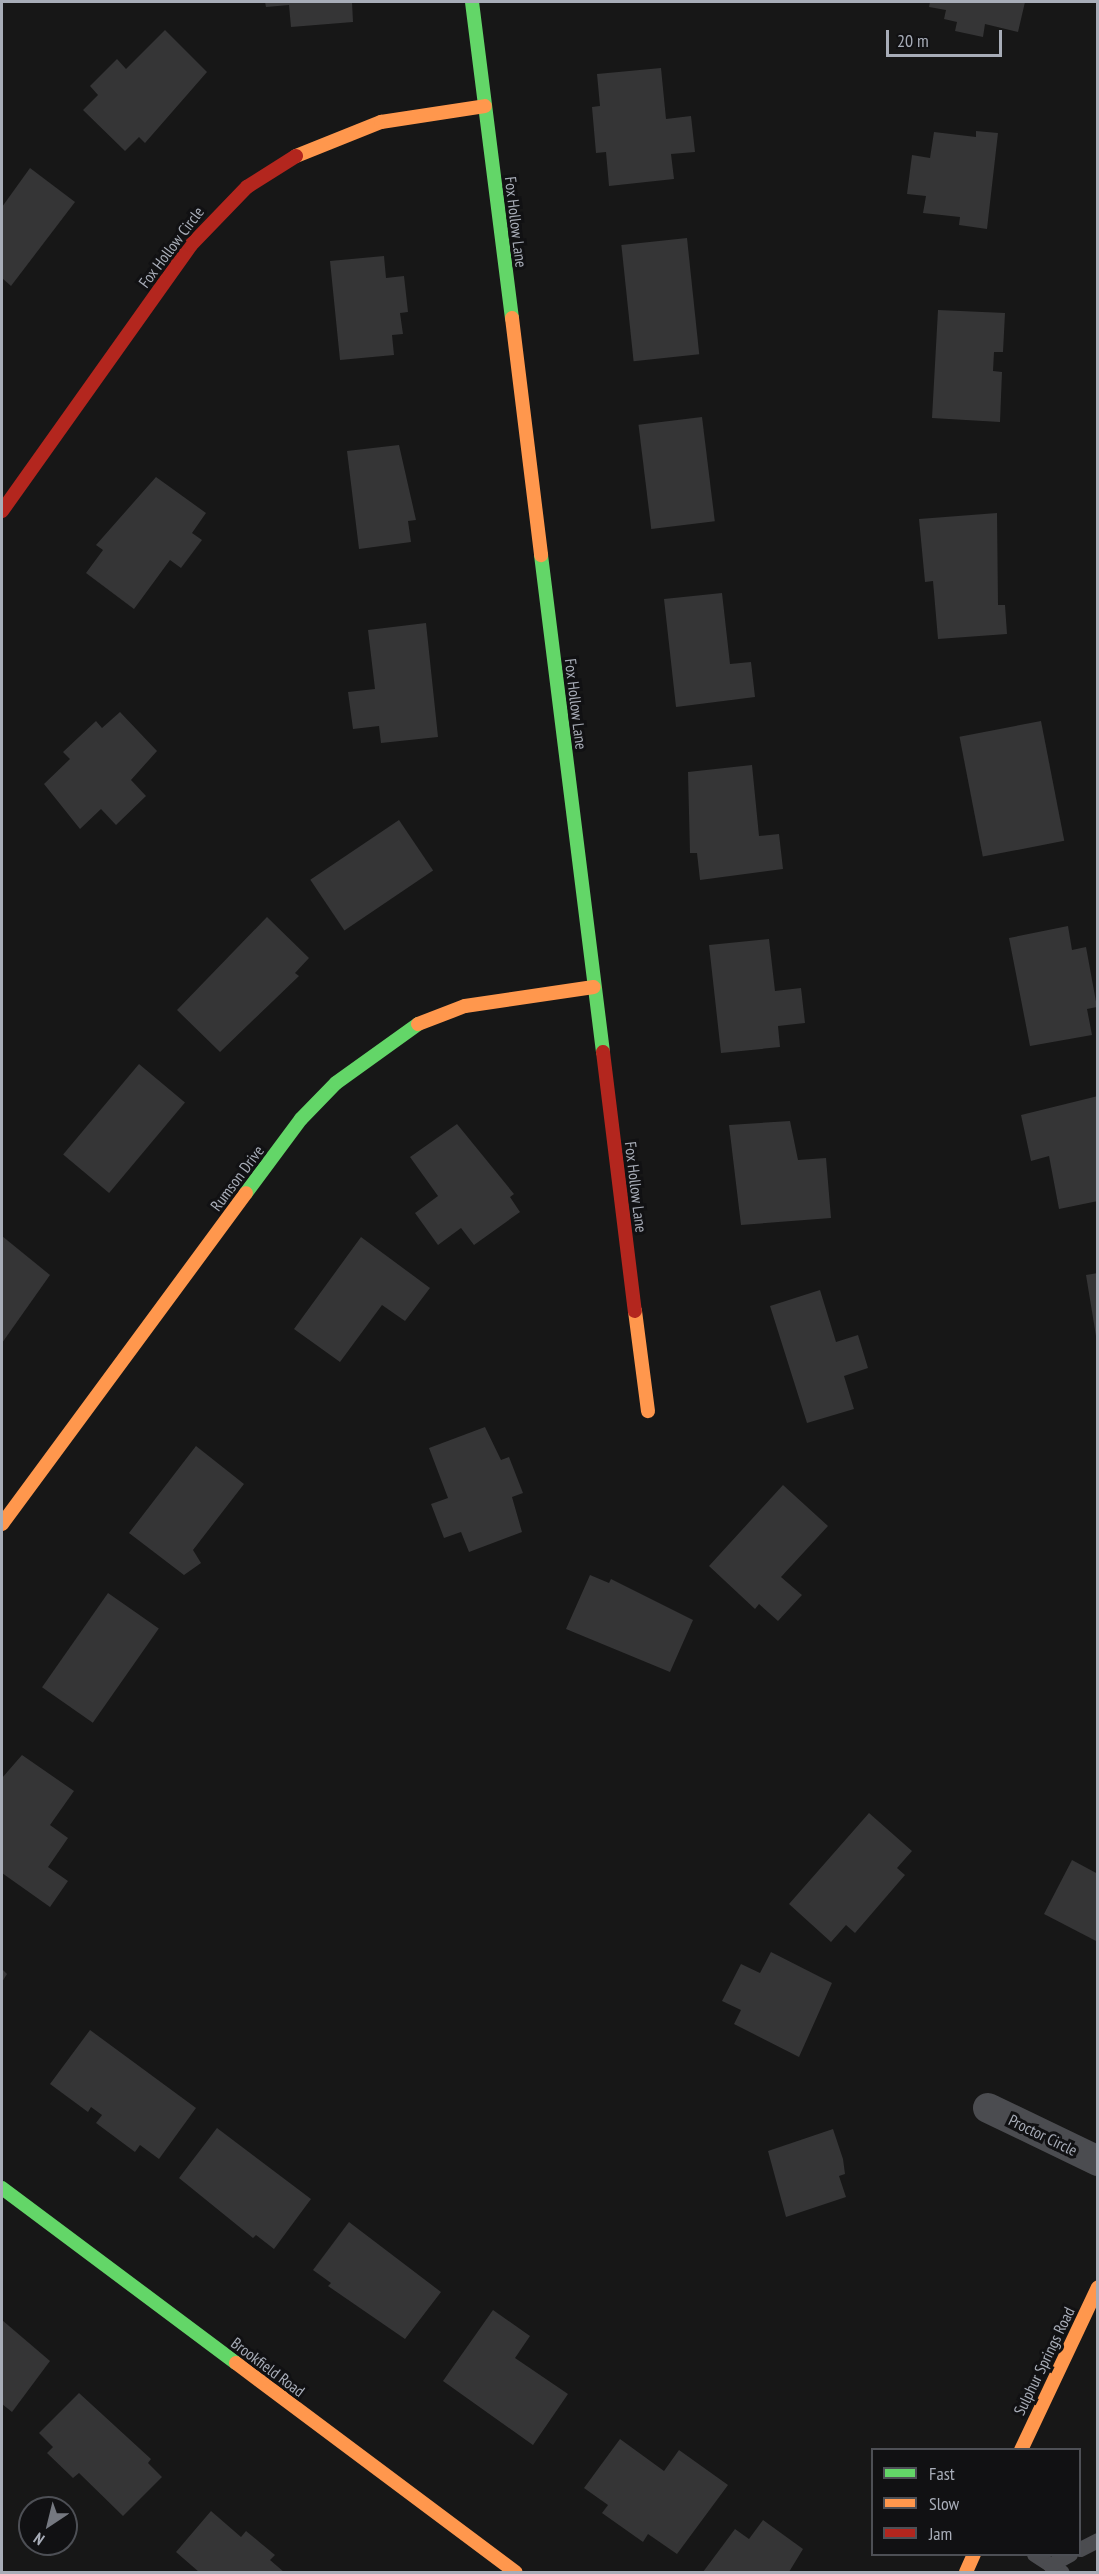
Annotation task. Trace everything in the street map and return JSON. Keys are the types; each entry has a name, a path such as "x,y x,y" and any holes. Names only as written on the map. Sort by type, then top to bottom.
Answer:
{"street":[{"name":"Fox Hollow Lane","path":"472,2 648,1411"},
{"name":"Fox Hollow Circle","path":"2,511 191,244 247,187 311,147 381,122 484,106"},
{"name":"Rumson Drive","path":"2,1524 301,1119 336,1083 412,1026 465,1006 594,987"},
{"name":"Proctor Circle","path":"988,2108 1098,2161"},
{"name":"Brookfield Road","path":"2,2188 515,2572"},
{"name":"Sulphur Springs Road","path":"1022,2448 1098,2287"},
{"path":"966,2572 973,2556"}],"lane":[{"path":"1081,2548 1098,2540"},
{"path":"1037,2556 1056,2569 1068,2556"}],"building":[{"path":"265,2 352,2 353,22 291,27 289,5 266,7"},
{"path":"930,2 1025,2 1018,32 985,24 983,37 955,31 957,22 944,19 946,10 929,7"},
{"path":"165,30 207,72 145,143 139,137 125,151 83,110 98,95 90,86 117,59 126,69"},
{"path":"661,68 666,119 691,116 695,152 671,154 674,179 609,186 606,152 596,153 592,107 600,106 597,74"},
{"path":"976,131 998,133 987,229 959,225 960,217 923,213 926,196 907,194 912,155 930,158 934,132 976,137"},
{"path":"30,168 75,202 11,286 2,278 2,207"},
{"path":"687,238 699,354 634,361 621,245"},
{"path":"384,256 386,278 404,276 408,312 400,313 403,334 392,335 394,355 340,360 330,261"},
{"path":"938,310 1005,313 1003,352 994,352 993,371 1002,372 1000,422 932,418"},
{"path":"702,417 715,521 651,529 638,425"},
{"path":"399,445 416,520 408,521 411,542 359,549 347,451"},
{"path":"156,477 206,513 192,533 202,540 181,568 170,560 134,609 86,573 103,550 96,545"},
{"path":"997,513 998,605 1005,605 1007,634 938,639 933,581 925,582 919,519"},
{"path":"722,593 730,664 751,662 755,697 676,707 664,599"},
{"path":"426,623 438,737 381,743 379,726 353,729 348,692 375,689 368,630"},
{"path":"120,712 157,751 131,780 146,796 116,825 101,809 80,829 44,784 70,759 63,752 96,721 102,728"},
{"path":"1041,721 1064,841 983,857 960,737"},
{"path":"752,765 759,836 779,834 783,869 700,880 697,853 690,853 688,772"},
{"path":"399,820 433,871 344,930 310,880"},
{"path":"267,917 309,958 295,973 299,976 220,1052 177,1010"},
{"path":"1068,926 1072,950 1086,947 1097,1007 1087,1009 1092,1035 1030,1046 1009,938"},
{"path":"769,939 775,991 801,988 805,1023 778,1026 780,1047 721,1053 709,945"},
{"path":"139,1064 185,1103 109,1193 63,1154"},
{"path":"1098,1096 1098,1201 1059,1209 1049,1156 1031,1161 1021,1115"},
{"path":"790,1121 798,1160 826,1158 831,1218 741,1225 729,1125"},
{"path":"457,1124 514,1194 510,1197 520,1212 474,1245 461,1228 438,1245 415,1213 438,1196 410,1157"},
{"path":"2,1236 50,1275 2,1343"},
{"path":"361,1237 430,1288 405,1321 382,1305 340,1362 294,1329"},
{"path":"1098,1273 1098,1336 1096,1336 1086,1275"},
{"path":"820,1290 836,1342 858,1335 868,1368 844,1376 854,1409 807,1423 770,1306"},
{"path":"485,1427 501,1460 509,1457 523,1493 512,1497 522,1532 469,1552 461,1532 444,1538 431,1504 448,1498 429,1448"},
{"path":"196,1446 244,1484 193,1550 201,1563 184,1575 129,1533"},
{"path":"783,1485 828,1526 781,1577 802,1595 778,1621 759,1604 755,1609 709,1566"},
{"path":"590,1575 609,1583 611,1579 693,1620 670,1672 566,1629"},
{"path":"108,1593 159,1629 93,1723 42,1687"},
{"path":"22,1755 74,1791 50,1825 68,1838 48,1867 68,1881 50,1907 2,1873 2,1778"},
{"path":"869,1813 912,1851 897,1868 905,1875 855,1933 846,1925 831,1942 789,1904"},
{"path":"1072,1860 1098,1874 1098,1942 1044,1914"},
{"path":"771,1952 832,1983 799,2057 734,2024 741,2010 722,2001 741,1964 760,1973"},
{"path":"2,1969 7,1974 2,1982"},
{"path":"90,2030 196,2108 159,2159 140,2145 135,2152 96,2123 102,2115 91,2107 88,2112 50,2084"},
{"path":"217,2128 311,2199 274,2249 256,2235 253,2238 179,2178"},
{"path":"833,2129 843,2159 845,2174 839,2176 846,2197 786,2217 768,2151"},
{"path":"349,2222 441,2292 405,2339 328,2286 331,2283 313,2270"},
{"path":"493,2310 530,2336 515,2358 568,2394 533,2445 443,2381"},
{"path":"2,2320 50,2361 12,2412 2,2404"},
{"path":"79,2393 151,2459 148,2463 162,2477 123,2516 79,2473 73,2478 47,2453 53,2447 39,2433"},
{"path":"620,2439 664,2471 679,2450 728,2485 677,2554 648,2534 643,2542 602,2513 608,2505 584,2488"},
{"path":"211,2511 241,2537 246,2531 275,2555 270,2560 284,2572 199,2572 176,2552"},
{"path":"763,2520 803,2549 789,2572 703,2572 735,2529 749,2539"}],"traffic: fast":[{"path":"472,2 512,318"},
{"path":"541,555 603,1052"},
{"path":"246,1193 301,1119 336,1083 418,1024"},
{"path":"2,2188 236,2363"}],"traffic: slow":[{"path":"296,156 381,122 485,106"},
{"path":"512,318 541,555"},
{"path":"418,1024 465,1006 594,987"},
{"path":"2,1524 246,1193"},
{"path":"635,1311 648,1411"},
{"path":"1022,2448 1098,2287"},
{"path":"236,2363 515,2572"},
{"path":"966,2572 973,2556"}],"traffic: jam":[{"path":"2,511 191,245 247,187 296,156"},
{"path":"603,1052 635,1311"}]}
